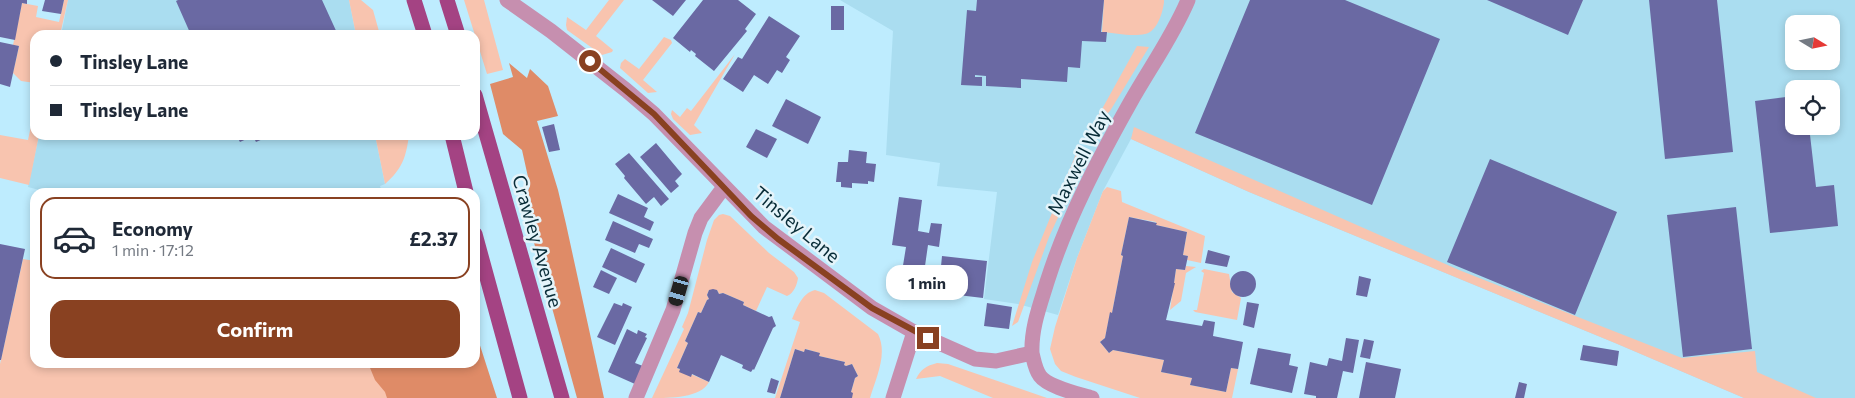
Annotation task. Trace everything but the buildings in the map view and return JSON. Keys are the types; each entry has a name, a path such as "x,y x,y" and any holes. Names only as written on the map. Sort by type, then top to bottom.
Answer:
{"main road":[{"path":"414,0 423,30"},
{"path":"447,0 456,30"},
{"name":"Crawley Avenue","path":"480,112 562,398"},
{"path":"453,140 465,188"},
{"path":"480,252 520,398"}],"street":[{"name":"Tinsley Lane","path":"507,0 551,31 626,90 654,114 764,227 792,250 872,308 914,332 980,360 996,361 1032,352"},
{"name":"Maxwell Way","path":"1032,352 1037,315 1065,232 1104,151 1188,0"},
{"path":"636,398 673,310 701,218 724,187"},
{"path":"893,398 914,332"},
{"path":"1032,352 1037,371 1046,381 1092,398"}],"shaded area":[{"path":"64,0 68,0 61,30 30,30 30,82 21,81 13,73 19,46 13,45 22,3 38,6 36,17 59,22"},
{"path":"68,0 349,0 355,30 62,30"},
{"path":"349,0 361,0 373,10 379,30 355,30"},
{"path":"464,0 484,0 503,70 487,74 480,51 480,30 473,30"},
{"path":"609,0 624,0 596,36 613,50 602,55 567,30 567,17 586,30"},
{"path":"840,0 1855,0 1855,398 1744,398 1249,192 1131,139 1103,191 1077,258 1058,315 1018,304 984,299 997,192 937,186 940,163 886,155 893,31"},
{"path":"1104,0 1164,0 1164,2 1161,16 1153,30 1145,34 1129,35 1102,32"},
{"path":"664,37 671,40 672,43 643,80 657,92 648,93 620,68 621,63 625,59 639,69"},
{"path":"1137,46 1149,47 1110,111 1097,118"},
{"path":"735,54 694,125 702,133 690,135 673,119 672,110 680,117 687,108 691,111"},
{"path":"509,63 527,78 530,69 548,86 558,116 537,121 558,190 604,398 577,398 523,203 530,186 522,150 503,134 490,84 513,77"},
{"path":"1134,127 1459,270 1682,358 1755,351 1757,372 1816,398 1744,398 1249,192 1131,139"},
{"path":"30,131 30,140 38,140 29,185 0,178 0,135 28,140"},
{"path":"38,140 376,140 385,184 380,186 381,188 28,187"},
{"path":"376,140 408,140 399,168 385,184"},
{"path":"1076,154 1080,162 1078,174 1049,237 1018,322 1012,326 1032,262"},
{"path":"1107,187 1121,191 1122,202 1205,236 1201,263 1187,260 1188,256 1183,255 1187,232 1156,225 1156,222 1129,217 1112,313 1110,313 1105,338 1100,342 1109,353 1113,350 1164,360 1161,372 1192,378 1190,385 1226,392 1231,368 1238,369 1232,398 1140,398 1061,371 1055,364 1050,349 1055,327 1077,258 1103,191"},
{"path":"723,214 730,216 769,253 794,272 798,278 796,286 792,293 787,296 767,287 756,311 743,305 744,302 723,293 719,294 717,290 709,290 707,295 709,299 701,313 698,312 685,341 688,343 677,368 709,382 705,387 692,394 652,398 684,329 682,327 688,313 714,220"},
{"path":"23,259 30,260 30,368 436,368 446,398 0,398 0,364"},
{"path":"1186,266 1196,267 1186,273 1181,301 1170,310 1176,269 1185,270"},
{"path":"1204,269 1229,274 1232,292 1241,298 1237,320 1195,312 1193,310 1197,310 1204,273 1201,271"},
{"path":"815,290 824,293 878,334 882,350 881,358 870,398 852,398 851,392 855,378 858,376 852,364 846,366 844,365 845,362 819,356 819,353 806,349 804,352 795,349 780,398 775,398 800,322 792,319 803,298"},
{"path":"480,345 497,398 387,398 385,392 375,380 370,368 480,368"},
{"path":"937,363 948,364 1047,398 993,398 940,376 916,379 924,368"}],"route":[{"path":"590,61 654,114 751,216 778,239 872,308 928,338"}]}
